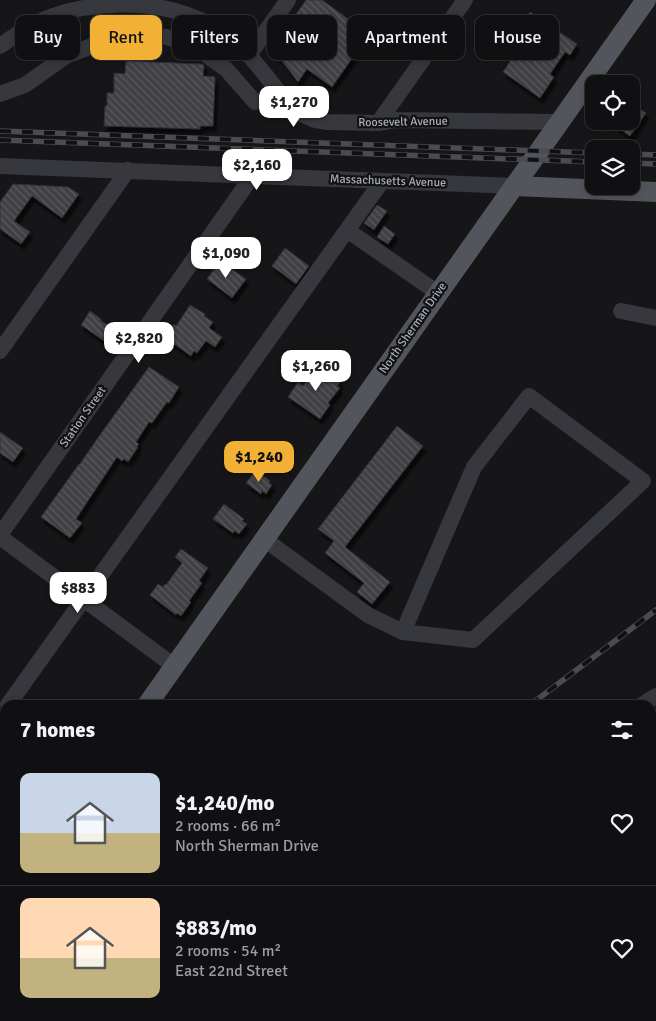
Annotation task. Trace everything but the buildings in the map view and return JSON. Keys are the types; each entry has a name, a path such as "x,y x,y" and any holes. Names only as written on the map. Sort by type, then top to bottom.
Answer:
{"main road":[{"name":"North Sherman Drive","path":"150,700 646,0"},
{"name":"Massachusetts Avenue","path":"514,186 656,192"}],"street":[{"path":"257,44 288,0"},
{"path":"378,123 464,1"},
{"name":"Roosevelt Avenue","path":"0,46 55,8 76,10 92,6 151,6 188,15"},
{"path":"0,94 26,84 66,56 102,42 135,35 167,37 195,47 226,69 255,102"},
{"name":"Roosevelt Avenue","path":"253,60 286,101 299,114 316,120 378,123 396,120 559,122"},
{"name":"Massachusetts Avenue","path":"1,167 128,170 514,186"},
{"path":"0,351 128,170"},
{"name":"Station Street","path":"0,536 253,175"},
{"path":"12,700 382,181"},
{"path":"347,230 438,294"},
{"path":"621,311 655,317"},
{"path":"264,539 368,614 403,632 473,640 643,480 529,396 474,467 403,632"},
{"path":"0,536 174,666"}],"railway":[{"path":"0,131 585,153"},
{"path":"0,140 585,162"},
{"path":"640,154 656,155"},
{"path":"640,163 656,164"},
{"path":"537,700 656,610"}]}
